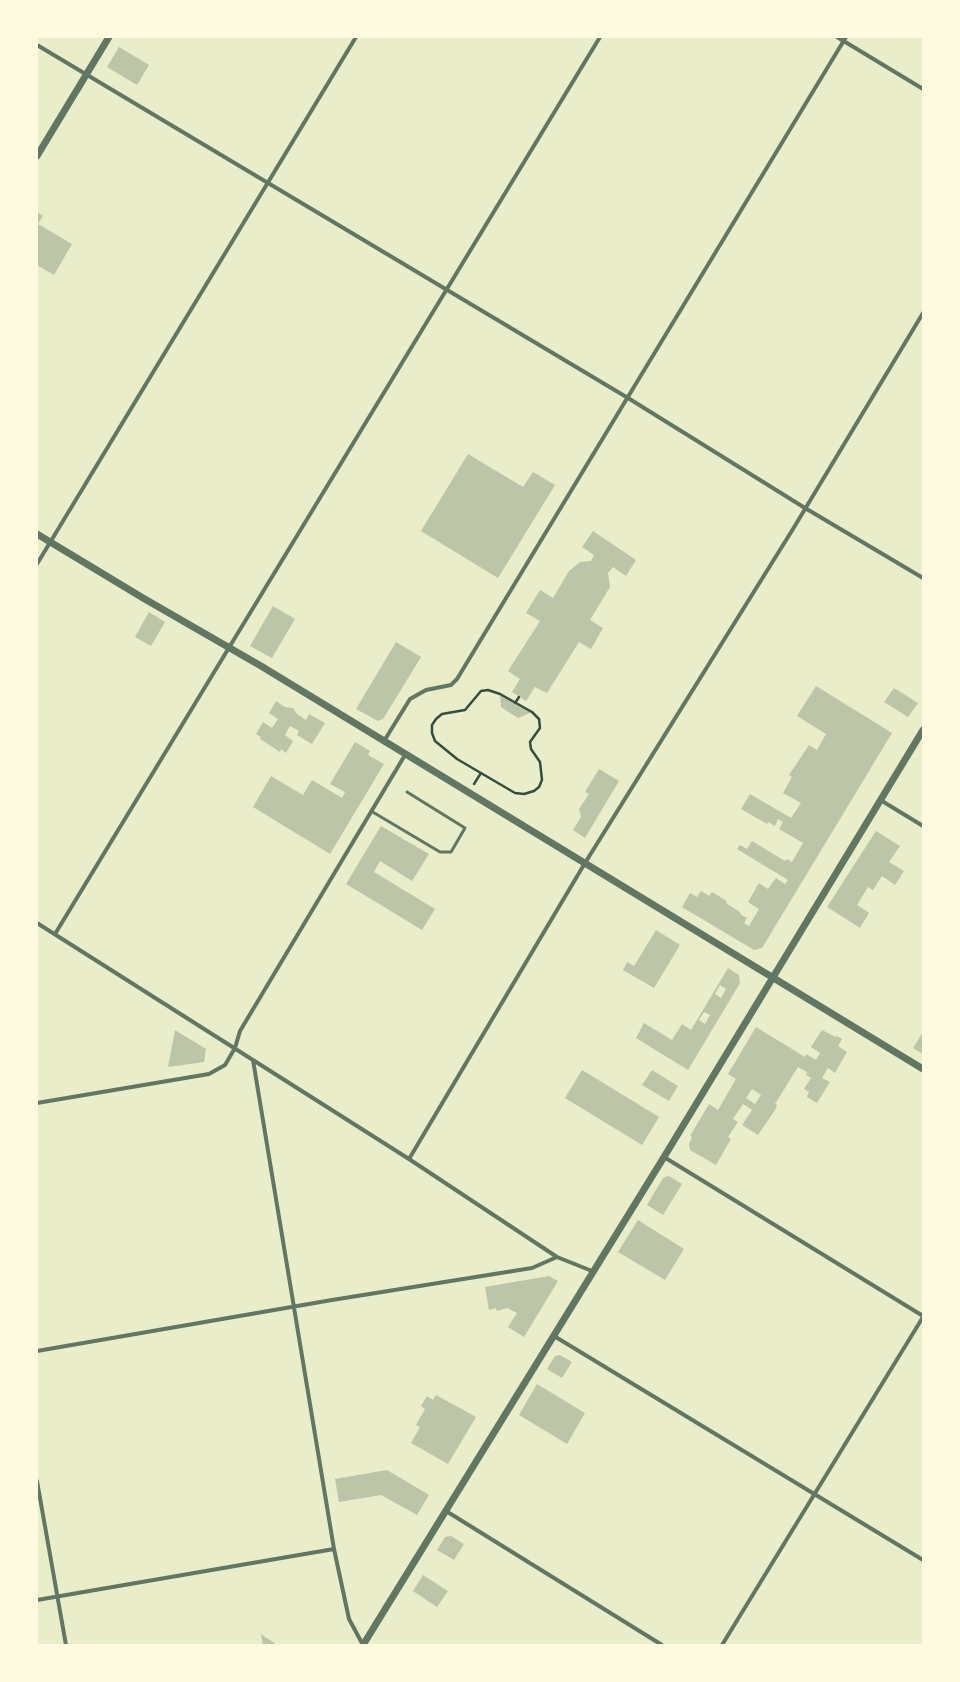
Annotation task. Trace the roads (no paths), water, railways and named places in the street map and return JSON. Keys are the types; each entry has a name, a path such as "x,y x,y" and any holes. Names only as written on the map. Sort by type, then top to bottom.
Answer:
{"street":[{"path":"37,156 109,37"},
{"path":"37,564 356,37"},
{"path":"55,934 600,37"},
{"path":"837,37 845,39 923,90"},
{"path":"384,741 410,699 426,690 451,685 457,679 845,39"},
{"path":"37,45 628,398 805,508 923,578"},
{"path":"410,1159 585,863 805,508 923,313"},
{"path":"37,534 384,741 773,976 923,1069"},
{"path":"253,1060 334,1549 349,1619 364,1645 554,1336 592,1271 664,1157 773,976 882,801 923,730"},
{"path":"37,1103 209,1074 225,1065 235,1048 240,1031 405,755"},
{"path":"882,801 923,826"},
{"path":"37,923 410,1159 557,1257 592,1271"},
{"path":"664,1157 923,1316 722,1645"},
{"path":"37,1351 532,1268 557,1257"},
{"path":"554,1336 923,1560"},
{"path":"37,1481 66,1645"},
{"path":"446,1511 662,1645"},
{"path":"37,1600 334,1549"}],"lane":[{"path":"371,811 440,852 451,852 465,828 407,792"}]}
